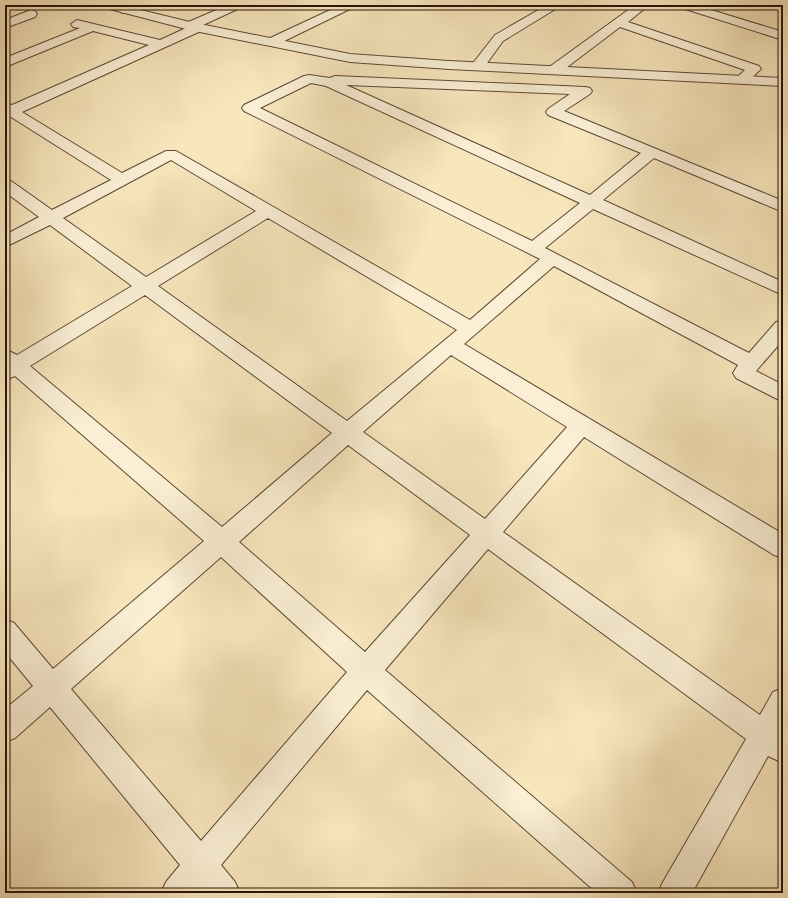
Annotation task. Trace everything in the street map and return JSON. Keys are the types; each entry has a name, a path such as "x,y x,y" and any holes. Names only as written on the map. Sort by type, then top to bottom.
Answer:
{"street":[{"path":"106,5 132,7 195,27 350,58 477,67 783,82"},
{"path":"7,111 162,44 238,5"},
{"path":"272,42 350,5"},
{"path":"477,67 499,38 556,5"},
{"path":"553,71 643,5"},
{"path":"683,5 783,36"},
{"path":"5,24 31,14 12,8"},
{"path":"619,23 754,69 741,80"},
{"path":"77,24 162,44"},
{"path":"5,63 91,28"},
{"path":"309,79 329,82 783,289"},
{"path":"752,363 542,253 249,108 309,79 585,91 553,112 783,207"},
{"path":"7,111 122,180"},
{"path":"5,728 450,345 471,329 591,201 652,152"},
{"path":"5,242 171,154 471,329"},
{"path":"5,184 774,743"},
{"path":"269,210 145,286 9,364 222,542 366,671 621,893"},
{"path":"783,327 743,374 783,394"},
{"path":"450,345 783,548"},
{"path":"177,893 366,671 582,425"},
{"path":"5,632 224,893"},
{"path":"674,893 774,743 783,702"}]}
